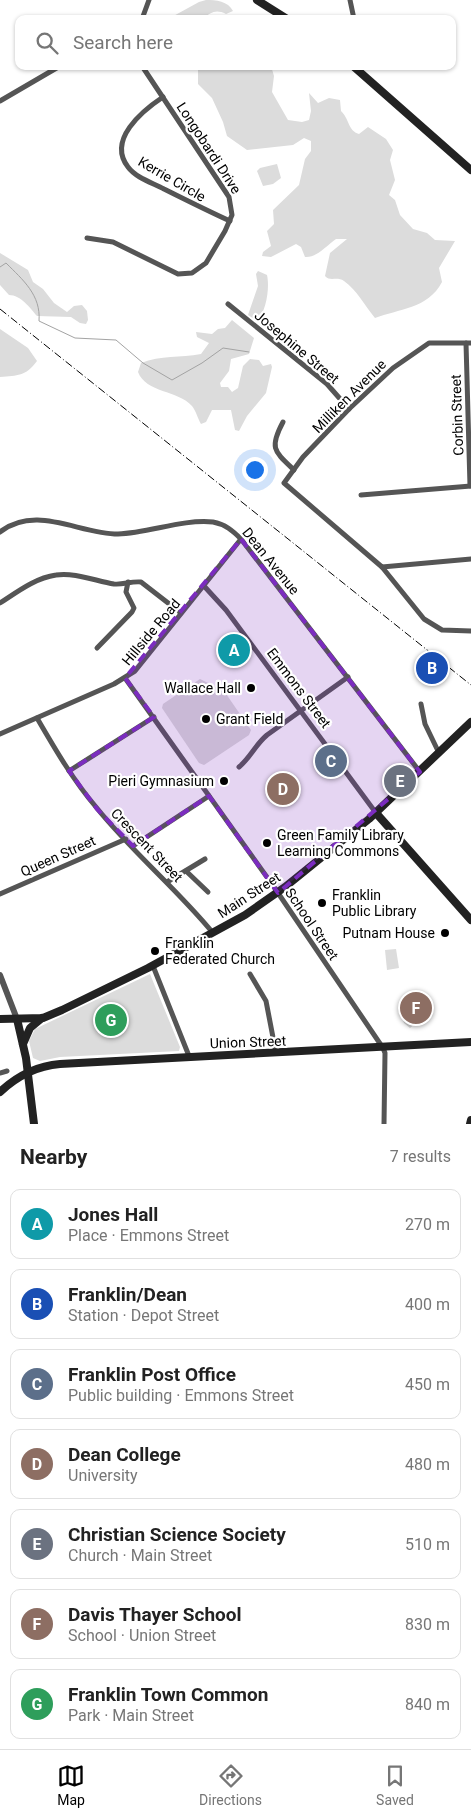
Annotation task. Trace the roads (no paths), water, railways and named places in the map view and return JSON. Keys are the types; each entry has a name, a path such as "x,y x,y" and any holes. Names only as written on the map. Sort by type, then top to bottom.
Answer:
{"main road":[{"path":"257,0 281,15"},
{"path":"359,70 471,170"},
{"name":"Main Street","path":"0,1019 43,1018 100,993 213,933 278,892 376,813 471,722"},
{"name":"Emmons Street","path":"376,813 469,917"},
{"path":"23,1044 30,1028 43,1018"},
{"path":"17,1019 23,1044 34,1124"},
{"name":"Union Street","path":"27,1072 41,1067 60,1064 471,1042"},
{"path":"0,1092 27,1072"},
{"path":"470,1124 471,1120"}],"street":[{"path":"143,15 149,0"},
{"path":"350,0 353,15"},
{"path":"0,101 53,70"},
{"name":"Longobardi Drive","path":"145,70 229,197 233,210 230,221"},
{"name":"Kerrie Circle","path":"163,97 137,118 126,131 122,146 128,167 147,180 230,221"},
{"path":"87,238 113,242 166,269 178,274 186,274 196,271 204,265 230,221"},
{"name":"Josephine Street","path":"228,304 327,384 349,409"},
{"name":"Milliken Avenue","path":"382,567 284,482 349,409 393,368 429,343 468,343"},
{"name":"Corbin Street","path":"468,343 471,486"},
{"path":"283,422 275,437 274,446 277,454 294,470"},
{"path":"362,495 471,486"},
{"name":"Dean Avenue","path":"0,532 11,524 32,520 67,524 105,534 120,534 192,522 206,522 230,528 242,539 420,772"},
{"name":"Hillside Road","path":"0,734 125,678 135,670 242,539"},
{"path":"382,567 471,559"},
{"path":"382,567 424,620 442,630 471,631"},
{"path":"0,603 34,582 56,575 68,575 117,584 128,582 145,585 181,613"},
{"path":"97,648 134,608 126,592 128,582"},
{"name":"Emmons Street","path":"204,586 226,610 376,813"},
{"path":"238,767 252,756 255,749 267,735 302,712 348,677"},
{"name":"School Street","path":"125,678 278,892 383,1048 385,1053 384,1124"},
{"path":"421,704 425,724 439,753"},
{"path":"68,771 154,717"},
{"name":"Crescent Street","path":"36,718 68,771 97,809 213,933"},
{"path":"133,846 209,796"},
{"name":"Queen Street","path":"0,894 126,839"},
{"path":"167,882 205,859"},
{"path":"186,871 208,892"},
{"path":"153,966 189,1056"},
{"path":"250,974 266,1001 276,1053"},
{"path":"0,975 17,1019"},
{"path":"0,1073 7,1071"}],"waterway":[{"path":"0,267 6,263 30,289 37,303 39,321 75,338 116,340 143,363 172,380 202,363 223,348 249,352"}],"railway":[{"path":"0,309 471,685"}],"place":[{"name":"Jones Hall","path":"234,650"},
{"name":"Franklin/Dean","path":"432,668"},
{"name":"Wallace Hall","path":"251,688"},
{"name":"Grant Field","path":"206,719"},
{"name":"Franklin Post Office","path":"331,761"},
{"name":"Pieri Gymnasium","path":"224,781"},
{"name":"Christian Science Society","path":"400,781"},
{"name":"Dean College","path":"283,789"},
{"name":"Green Family Library Learning Commons","path":"267,843"},
{"name":"Franklin Public Library","path":"322,903"},
{"name":"Putnam House","path":"445,933"},
{"name":"Franklin Federated Church","path":"155,951"},
{"name":"Davis Thayer School","path":"416,1008"},
{"name":"Franklin Town Common","path":"111,1020"}]}
